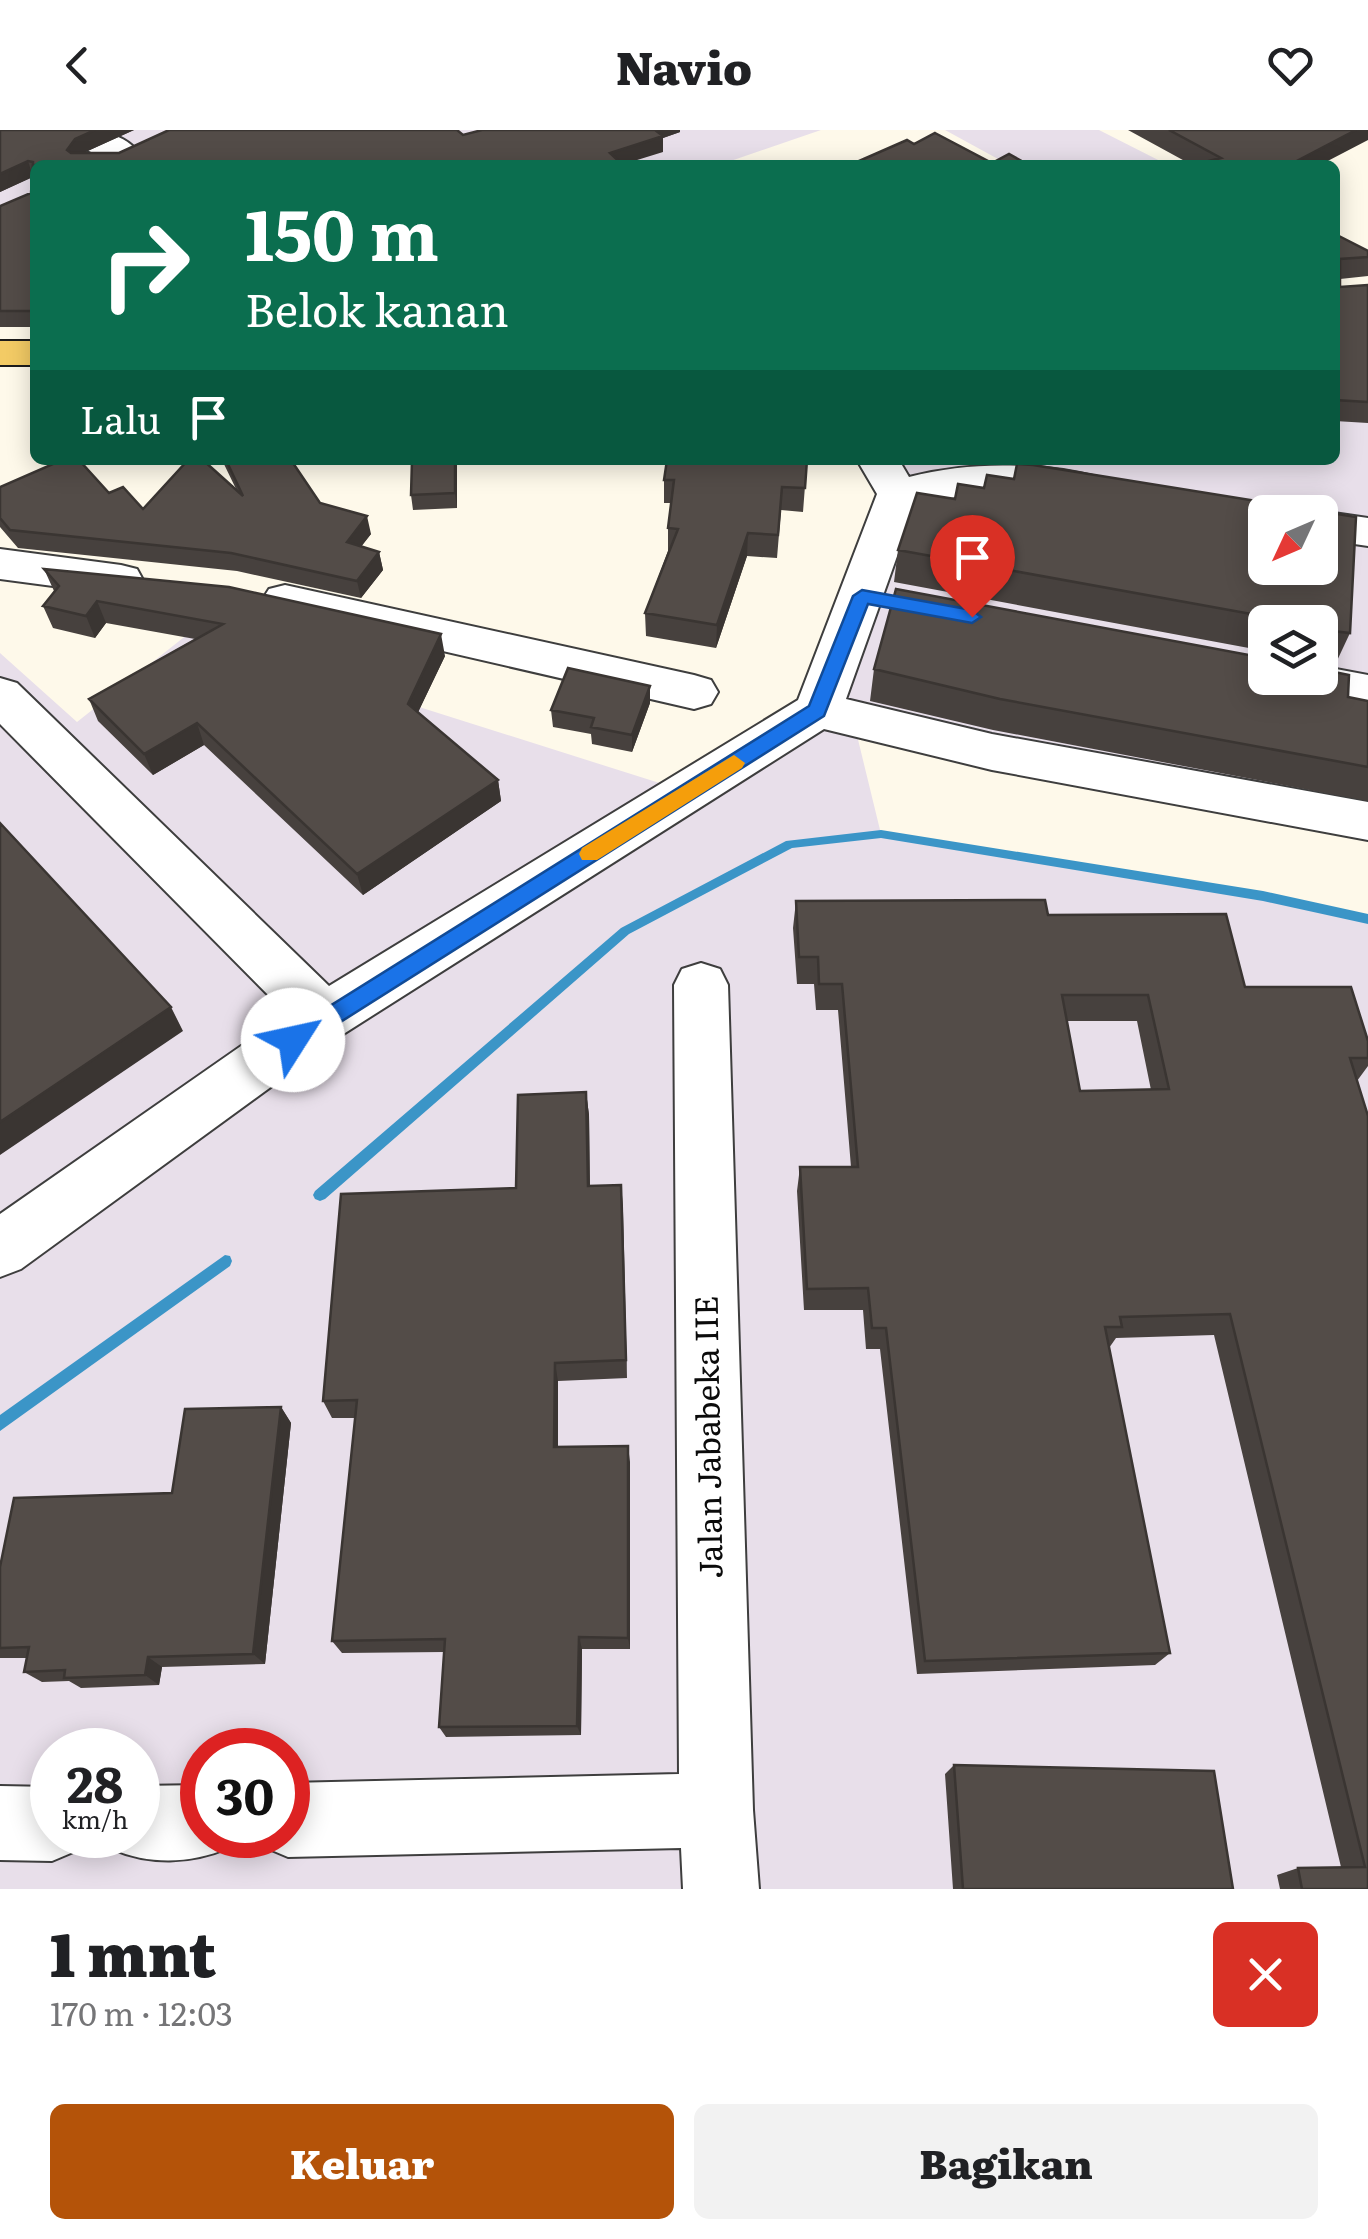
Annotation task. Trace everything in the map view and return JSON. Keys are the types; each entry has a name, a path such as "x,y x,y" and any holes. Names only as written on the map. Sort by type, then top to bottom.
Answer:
{"main road":[{"path":"0,330 30,330"},
{"path":"0,353 30,354"}],"street":[{"path":"80,130 107,159 154,138"},
{"path":"0,1249 326,1018 818,710 881,600 912,474 1027,479 1118,493"},
{"path":"1338,528 1368,532"},
{"path":"0,564 162,583"},
{"path":"236,590 694,692"},
{"path":"1338,686 1368,692"},
{"path":"0,695 326,1018"},
{"path":"818,710 992,752 1368,821"},
{"name":"Jalan Jababeka IIE","path":"701,985 716,1810 721,1889"},
{"path":"310,1819 716,1810"},
{"path":"0,1823 30,1824"}],"shaded area":[{"path":"0,130 821,130 734,160 30,160 30,316 0,316"},
{"path":"945,130 1099,130 1158,160 1000,160"},
{"path":"1340,383 1368,386 1368,823 853,719 881,834 1263,896 1368,919 1368,1889 0,1889 0,653 77,722 188,634 688,792 818,710 897,494 881,465 1340,465"}],"building":[{"path":"0,130 95,130 75,139 67,150 71,153 119,153 169,130 457,130 463,135 482,130 655,130 663,136 610,153 618,160 30,160 0,174"},
{"path":"1169,130 1356,130 1299,160 1213,160 1221,158"},
{"path":"935,133 986,160 861,160 907,140 914,144"},
{"path":"1009,154 1020,160 998,160"},
{"path":"30,193 30,311 0,311 0,206"},
{"path":"1340,237 1368,251 1368,257 1340,259"},
{"path":"1368,285 1368,402 1340,400 1340,287"},
{"path":"51,465 84,465 109,493 123,487 143,509 183,465 209,465 243,496 228,465 294,465 320,503 367,516 347,542 379,552 357,581 231,553 10,530 0,518 0,487"},
{"path":"412,465 455,465 455,493 411,495"},
{"path":"666,465 807,465 805,488 782,487 778,535 748,533 717,625 645,613 678,529 668,528 674,480 664,480"},
{"path":"1017,465 1033,465 1248,500 1248,585 1338,585 1338,514 1356,517 1350,633 1338,632 1338,605 1248,605 1248,613 898,550 917,493 955,499 958,484 984,488 987,475 1014,479"},
{"path":"44,569 229,587 441,634 408,704 498,780 357,874 197,723 144,754 89,699 223,624 97,601 86,616 43,606 59,586"},
{"path":"896,589 1248,655 1248,695 1338,695 1338,673 1349,675 1348,697 1368,701 1368,767 1000,699 874,669"},
{"path":"568,668 650,686 632,735 591,727 594,718 551,710"},
{"path":"0,823 171,1007 0,1122"},
{"path":"1045,900 1048,915 1226,914 1245,987 1351,987 1368,1041 1368,1058 1350,1058 1368,1116 1368,1889 1302,1889 1298,1868 1365,1867 1230,1314 1120,1317 1122,1327 1105,1327 1170,1653 925,1661 886,1328 872,1328 868,1288 807,1289 800,1167 858,1167 842,984 819,984 818,957 799,957 796,901","holes":["1062,995 1148,995 1169,1089 1080,1091"]},
{"path":"586,1092 588,1186 621,1185 626,1360 555,1363 554,1447 628,1446 628,1638 579,1637 577,1726 439,1727 445,1639 332,1641 357,1400 323,1401 341,1194 516,1188 518,1095"},
{"path":"281,1407 253,1654 148,1657 145,1675 64,1678 65,1670 24,1672 29,1647 0,1648 0,1567 14,1498 172,1493 185,1409"},
{"path":"954,1765 1214,1771 1233,1889 963,1889"}],"waterway":[{"path":"320,1195 625,931 790,844 881,834 1263,896 1368,919"},
{"path":"0,1424 225,1261"}],"slow traffic":[{"path":"590,854 734,763"}],"route":[{"path":"293,1040 818,710 862,596 972,617"}]}
